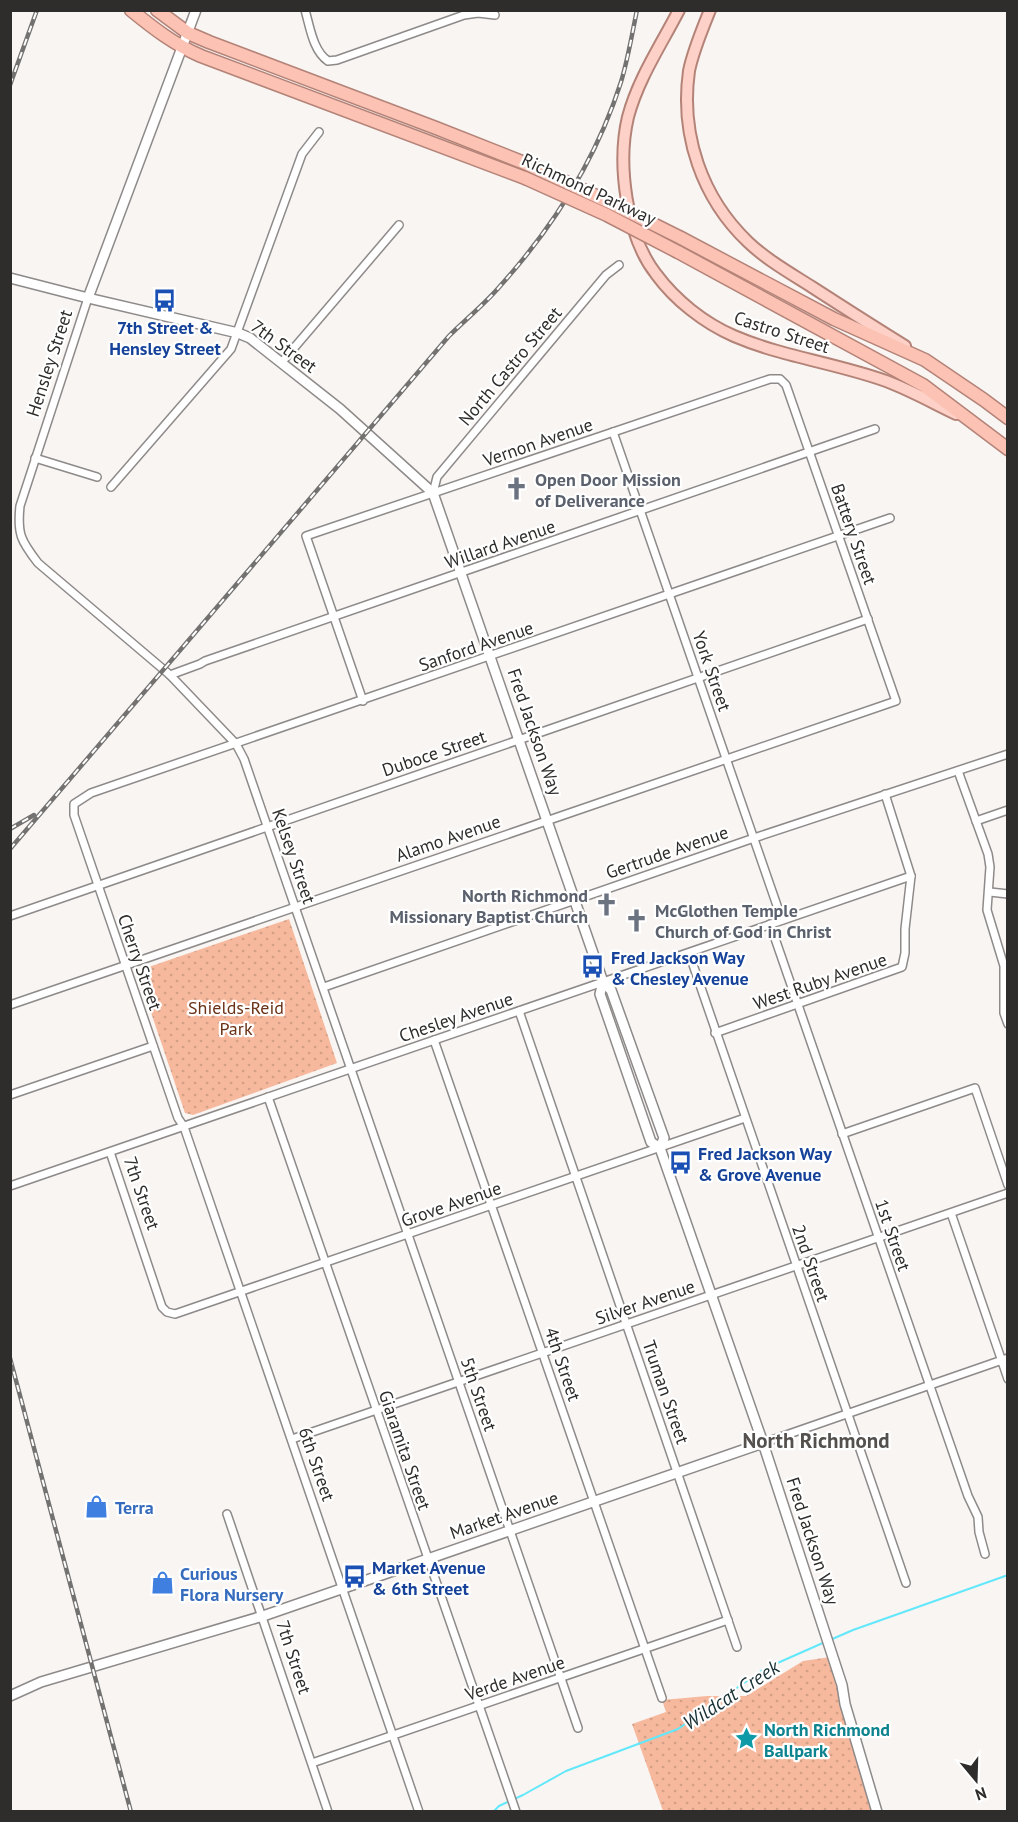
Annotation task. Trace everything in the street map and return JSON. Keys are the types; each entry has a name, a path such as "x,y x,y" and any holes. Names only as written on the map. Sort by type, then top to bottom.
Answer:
{"highway":[{"name":"Richmond Parkway","path":"131,10 152,28 183,48 525,178 607,215 923,384 1008,449"},
{"name":"Richmond Parkway","path":"157,10 188,33 527,164 609,202 834,319 926,360 1008,418"}],"main road":[{"name":"Castro Street","path":"680,10 643,79 628,116 624,146 626,192 632,219 640,245 655,273 680,300 708,322 732,336 792,357 887,381 973,422"},
{"path":"710,10 690,69 687,102 691,140 704,182 723,214 749,243 782,268 926,360"}],"street":[{"name":"Hensley Street","path":"170,675 38,563 25,546 18,526 20,506 88,298 196,10"},
{"path":"304,10 317,49 328,61 337,60 464,15 478,13 495,15"},
{"path":"111,487 231,349 302,154 319,132"},
{"path":"282,362 399,225"},
{"name":"North Castro Street","path":"433,493 437,477 606,275 619,265"},
{"name":"7th Street","path":"10,278 238,333 250,338 340,409 433,493"},
{"name":"Vernon Avenue","path":"334,617 306,536 770,379 780,379"},
{"name":"Battery Street","path":"780,379 786,385 896,701"},
{"name":"Willard Avenue","path":"170,675 875,429"},
{"name":"York Street","path":"613,432 782,921"},
{"path":"35,458 97,477"},
{"name":"Fred Jackson Way","path":"433,493 603,982 611,990 664,1138 660,1148 763,1443 831,1652 877,1812"},
{"name":"Sanford Avenue","path":"74,804 91,793 890,518"},
{"path":"334,617 363,701"},
{"name":"Duboce Street","path":"10,916 868,619"},
{"name":"Kelsey Street","path":"170,675 236,744 244,759 351,1069"},
{"name":"Alamo Avenue","path":"10,1005 896,701"},
{"name":"Gertrude Avenue","path":"324,987 753,838 1008,754"},
{"path":"958,771 989,861 990,892 987,910 1004,950 1008,1024"},
{"name":"West Ruby Avenue","path":"715,1033 902,967 911,876 885,794"},
{"name":"Cherry Street","path":"74,804 75,815 125,966 178,1118 184,1127"},
{"path":"976,821 1008,810"},
{"name":"Chesley Avenue","path":"10,1186 911,876"},
{"path":"990,892 1008,894"},
{"name":"1st Street","path":"770,924 929,1386 968,1496 978,1516 979,1532 986,1554"},
{"name":"2nd Street","path":"689,953 906,1583"},
{"name":"Truman Street","path":"519,1011 737,1647"},
{"name":"4th Street","path":"434,1040 662,1698"},
{"path":"10,1095 153,1046"},
{"name":"5th Street","path":"351,1069 578,1728"},
{"path":"842,1134 975,1088 1008,1185"},
{"name":"Giaramita Street","path":"268,1097 516,1810"},
{"name":"Grove Avenue","path":"167,1312 175,1314 241,1292 745,1118"},
{"name":"6th Street","path":"184,1127 419,1812"},
{"name":"7th Street","path":"110,1152 162,1307 167,1312"},
{"name":"Silver Avenue","path":"292,1439 1008,1193"},
{"path":"951,1213 1004,1359 1008,1379"},
{"name":"Market Avenue","path":"10,1696 41,1682 262,1616 1004,1359"},
{"name":"7th Street","path":"227,1514 328,1812"},
{"name":"Verde Avenue","path":"312,1763 728,1620"}],"green space":[{"name":"Shields-Reid Park","path":"289,919 337,1063 193,1115 185,1113 137,971"},
{"name":"North Richmond Ballpark","path":"830,1657 878,1811 663,1811 632,1724 666,1712 662,1700 707,1696 746,1696 803,1661"}],"waterway":[{"name":"Wildcat Creek","path":"830,1640 1008,1575"},
{"name":"Wildcat Creek","path":"493,1812 499,1806 566,1771 678,1729 764,1669 825,1642"}],"railway":[{"path":"10,85 37,10"},
{"path":"10,849 449,336 495,292 539,239 572,190 600,137 621,82 637,10"},
{"path":"10,829 34,815"},
{"path":"10,1358 131,1812"}],"place":[{"name":"7th Street & Hensley Street","path":"165,301"},
{"name":"Open Door Mission of Deliverance","path":"517,489"},
{"name":"North Richmond Missionary Baptist Church","path":"606,905"},
{"name":"McGlothen Temple Church of God in Christ","path":"637,920"},
{"name":"Fred Jackson Way & Chesley Avenue","path":"593,967"},
{"name":"Fred Jackson Way & Grove Avenue","path":"680,1163"},
{"name":"Terra","path":"97,1507"},
{"name":"Market Avenue & 6th Street","path":"354,1577"},
{"name":"Curious Flora Nursery","path":"162,1583"},
{"name":"North Richmond Ballpark","path":"746,1739"}],"district":[{"name":"North Richmond","path":"816,1440"}]}
